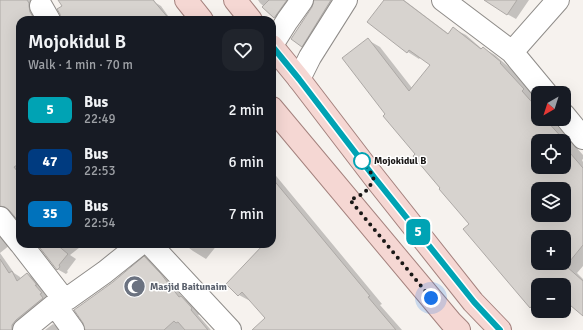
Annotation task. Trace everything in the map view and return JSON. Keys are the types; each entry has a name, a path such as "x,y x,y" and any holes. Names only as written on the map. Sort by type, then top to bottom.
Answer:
{"main road":[{"path":"186,0 199,16"},
{"path":"235,0 248,16"},
{"path":"276,51 474,302 500,330"},
{"path":"276,113 459,330"},
{"path":"350,200 366,192 371,186 374,177"},
{"path":"372,227 377,216 382,211 388,208 398,207"}],"street":[{"path":"276,39 302,0"},
{"path":"299,79 310,57 346,0"},
{"path":"443,0 512,52 540,86"},
{"path":"512,52 558,0"},
{"path":"571,123 583,138"},
{"path":"0,218 16,239"},
{"path":"23,248 59,301 73,330"},
{"path":"24,330 59,301 69,298 135,248"},
{"path":"154,248 230,330"}],"building":[{"path":"0,0 27,0 32,16 16,16 16,166 14,167 16,170 16,218 9,210 0,206"},
{"path":"58,0 153,0 167,16 60,16 57,9 62,6"},
{"path":"269,0 287,0 275,16 272,16 262,7"},
{"path":"314,0 331,0 302,47 291,39 312,7"},
{"path":"384,0 403,0 448,34 453,27 481,49 483,47 501,62 500,63 524,89 522,91 531,101 531,126 551,126 559,134 531,134 531,174 571,174 571,154 583,168 583,245 571,260 571,230 531,230 531,270 571,270 583,281 583,316 571,306 571,278 531,278 530,308 463,229 469,224 413,156 415,154 383,116 385,114 342,58 368,38 409,91 430,65 409,50 407,53 367,22"},
{"path":"484,0 517,0 507,15"},
{"path":"276,183 370,296 368,297 396,330 252,330 265,318 242,292 238,296 226,284 260,248 276,248"},
{"path":"40,248 61,248 68,254 57,270"},
{"path":"144,256 161,274 179,297 181,296 192,308 191,310 208,330 185,330 178,322 176,323 174,321 164,330 85,330 83,323 74,310 113,282"},
{"path":"0,259 9,273 12,271 17,281 27,273 37,285 35,285 42,293 40,294 43,298 16,320 12,325 12,330 0,330"}],"bus line":[{"name":"5","path":"276,51 474,302 500,330"}],"place":[{"name":"Mojokidul B","path":"362,161"},
{"name":"Masjid Baitunaim","path":"135,287"}],"route":[{"path":"362,161 374,177 371,186 366,192 350,200 431,298"}]}
